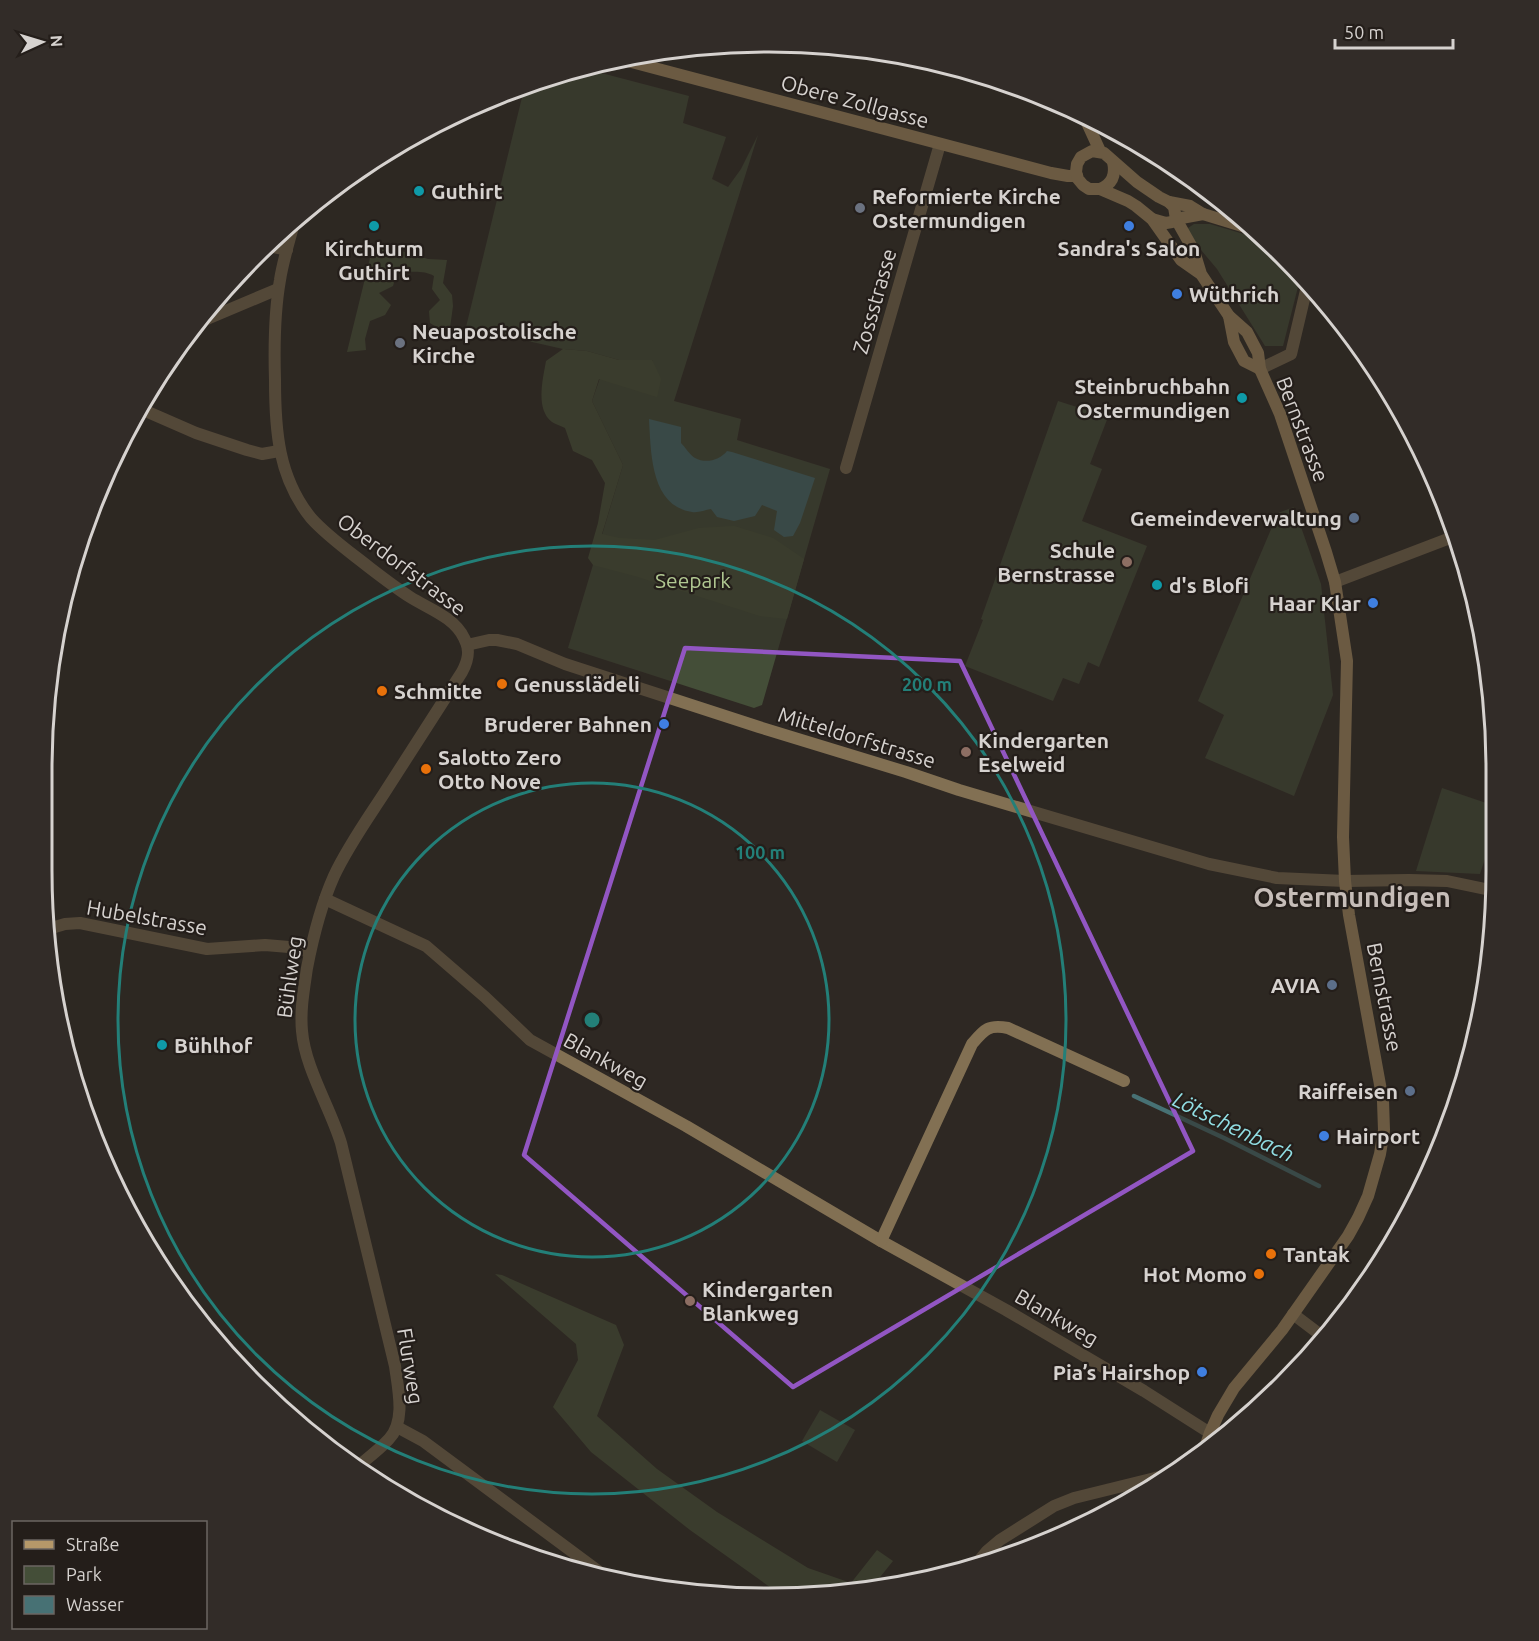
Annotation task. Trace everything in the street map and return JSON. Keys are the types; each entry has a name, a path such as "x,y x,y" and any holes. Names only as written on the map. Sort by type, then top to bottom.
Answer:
{"main road":[{"name":"Obere Zollgasse","path":"641,64 1051,173 1077,176"},
{"path":"1089,127 1100,151"},
{"path":"1077,176 1076,168 1081,157 1088,152 1100,151 1159,197 1169,202 1190,206 1203,214 1234,223"},
{"path":"1100,189 1113,179 1113,162"},
{"name":"Bernstrasse","path":"1077,176 1085,187 1100,189 1128,201 1152,219 1181,260 1201,274"},
{"name":"Bernstrasse","path":"1169,202 1174,207 1176,219 1194,251 1201,274 1229,316 1236,347 1244,361 1260,369 1280,414 1335,582 1347,661 1343,837 1345,881 1349,915 1382,1090 1384,1130 1368,1196 1348,1236 1282,1330 1233,1388 1208,1438"},
{"path":"1152,219 1166,223 1203,214"}],"street":[{"name":"Zossstrasse","path":"846,468 940,144"},
{"name":"Oberdorfstrasse","path":"291,236 278,289 274,356 275,423 279,451 291,485 312,518 326,532 407,595 452,623 464,636 468,655 465,666 346,853 325,899"},
{"path":"278,248 287,250"},
{"path":"215,316 278,289"},
{"path":"1260,369 1291,354 1305,293"},
{"path":"148,412 196,433 247,450 262,454 279,451"},
{"path":"1335,582 1448,539"},
{"name":"Mitteldorfstrasse","path":"467,645 489,640 517,644 565,664 759,727 959,790 1209,864 1277,878 1447,881 1486,889"},
{"name":"Bühlweg","path":"308,1061 301,1018 310,952 325,899"},
{"name":"Blankweg","path":"325,899 426,946 530,1040 686,1126 881,1241 1006,1310 1144,1391 1210,1433"},
{"name":"Hubelstrasse","path":"55,927 80,923 207,950 265,945 310,952"},
{"path":"881,1241 972,1044 984,1030 997,1025 1008,1028 1124,1081"},
{"name":"Flurweg","path":"308,1061 335,1122 341,1143 395,1366 399,1412 397,1427 423,1441 591,1566"},
{"path":"1293,1314 1318,1333"},
{"path":"363,1462 389,1439 397,1427"},
{"path":"984,1555 1000,1540 1054,1506 1074,1498 1147,1480"}],"highlighted area":[{"path":"685,648 960,661 1193,1151 793,1387 524,1155"}],"green space":[{"name":"Seepark","path":"601,73 689,96 683,123 726,137 712,179 728,187 741,169 758,135 674,401 741,419 737,440 830,469 762,705 754,708 568,648 623,465 592,401 600,378 653,360 619,360 587,351 563,349 466,327 522,97"},
{"path":"1194,224 1210,224 1247,235 1298,286 1283,346 1265,346 1217,269 1191,238 1188,228"},
{"path":"378,244 428,259 447,260 443,283 452,295 453,306 449,335 430,323 429,311 440,300 432,289 434,276 421,272 397,273 393,286 379,293 391,305 385,315 370,321 365,339 366,350 347,352 372,250"},
{"name":"Seepark","path":"563,349 587,351 619,360 652,360 661,379 657,397 599,379 592,401 623,465 602,534 619,538 655,540 699,528 734,526 773,538 804,559 787,619 760,616 593,565 588,558 598,523 605,483 592,460 573,451 565,428 552,422 543,410 542,385 546,361"},
{"path":"1058,401 1108,417 1090,464 1102,469 1082,521 1147,546 1099,667 1088,662 1079,684 1063,678 1053,701 965,666"},
{"path":"1294,507 1321,584 1333,695 1294,796 1205,758 1224,715 1198,701 1278,513"},
{"path":"1442,788 1486,803 1486,856 1480,874 1416,871"},
{"path":"495,1274 616,1325 624,1345 597,1416 657,1469 717,1512 808,1568 851,1583 877,1550 893,1561 878,1580 863,1582 816,1587 771,1588 690,1530 591,1452 553,1407 578,1360 576,1344"},
{"path":"820,1410 855,1430 837,1462 802,1441"}],"water":[{"path":"649,419 681,427 681,443 691,455 699,460 712,460 721,457 727,451 815,478 800,523 793,536 784,537 774,530 777,511 762,505 755,516 734,521 717,517 711,509 694,512 678,508 660,488 655,475"}],"waterway":[{"name":"Lötschenbach","path":"1134,1096 1319,1186"}],"place":[{"name":"Guthirt","path":"419,191"},
{"name":"Reformierte Kirche Ostermundigen","path":"860,208"},
{"name":"Kirchturm Guthirt","path":"374,226"},
{"name":"Sandra's Salon","path":"1129,226"},
{"name":"Wüthrich","path":"1177,294"},
{"name":"Neuapostolische Kirche","path":"400,343"},
{"name":"Steinbruchbahn Ostermundigen","path":"1242,398"},
{"name":"Gemeindeverwaltung","path":"1354,518"},
{"name":"Schule Bernstrasse","path":"1127,562"},
{"name":"d's Blofi","path":"1157,585"},
{"name":"Haar Klar","path":"1373,603"},
{"name":"Genusslädeli","path":"502,684"},
{"name":"Schmitte","path":"382,691"},
{"name":"Bruderer Bahnen","path":"664,724"},
{"name":"Kindergarten Eselweid","path":"966,752"},
{"name":"Salotto Zero Otto Nove","path":"426,769"},
{"name":"AVIA","path":"1332,985"},
{"name":"Bühlhof","path":"162,1045"},
{"name":"Raiffeisen","path":"1410,1091"},
{"name":"Hairport","path":"1324,1136"},
{"name":"Tantak","path":"1271,1254"},
{"name":"Hot Momo","path":"1259,1274"},
{"name":"Kindergarten Blankweg","path":"690,1301"},
{"name":"Pia’s Hairshop","path":"1202,1372"}],"district":[{"name":"Ostermundigen","path":"1352,897"}]}
